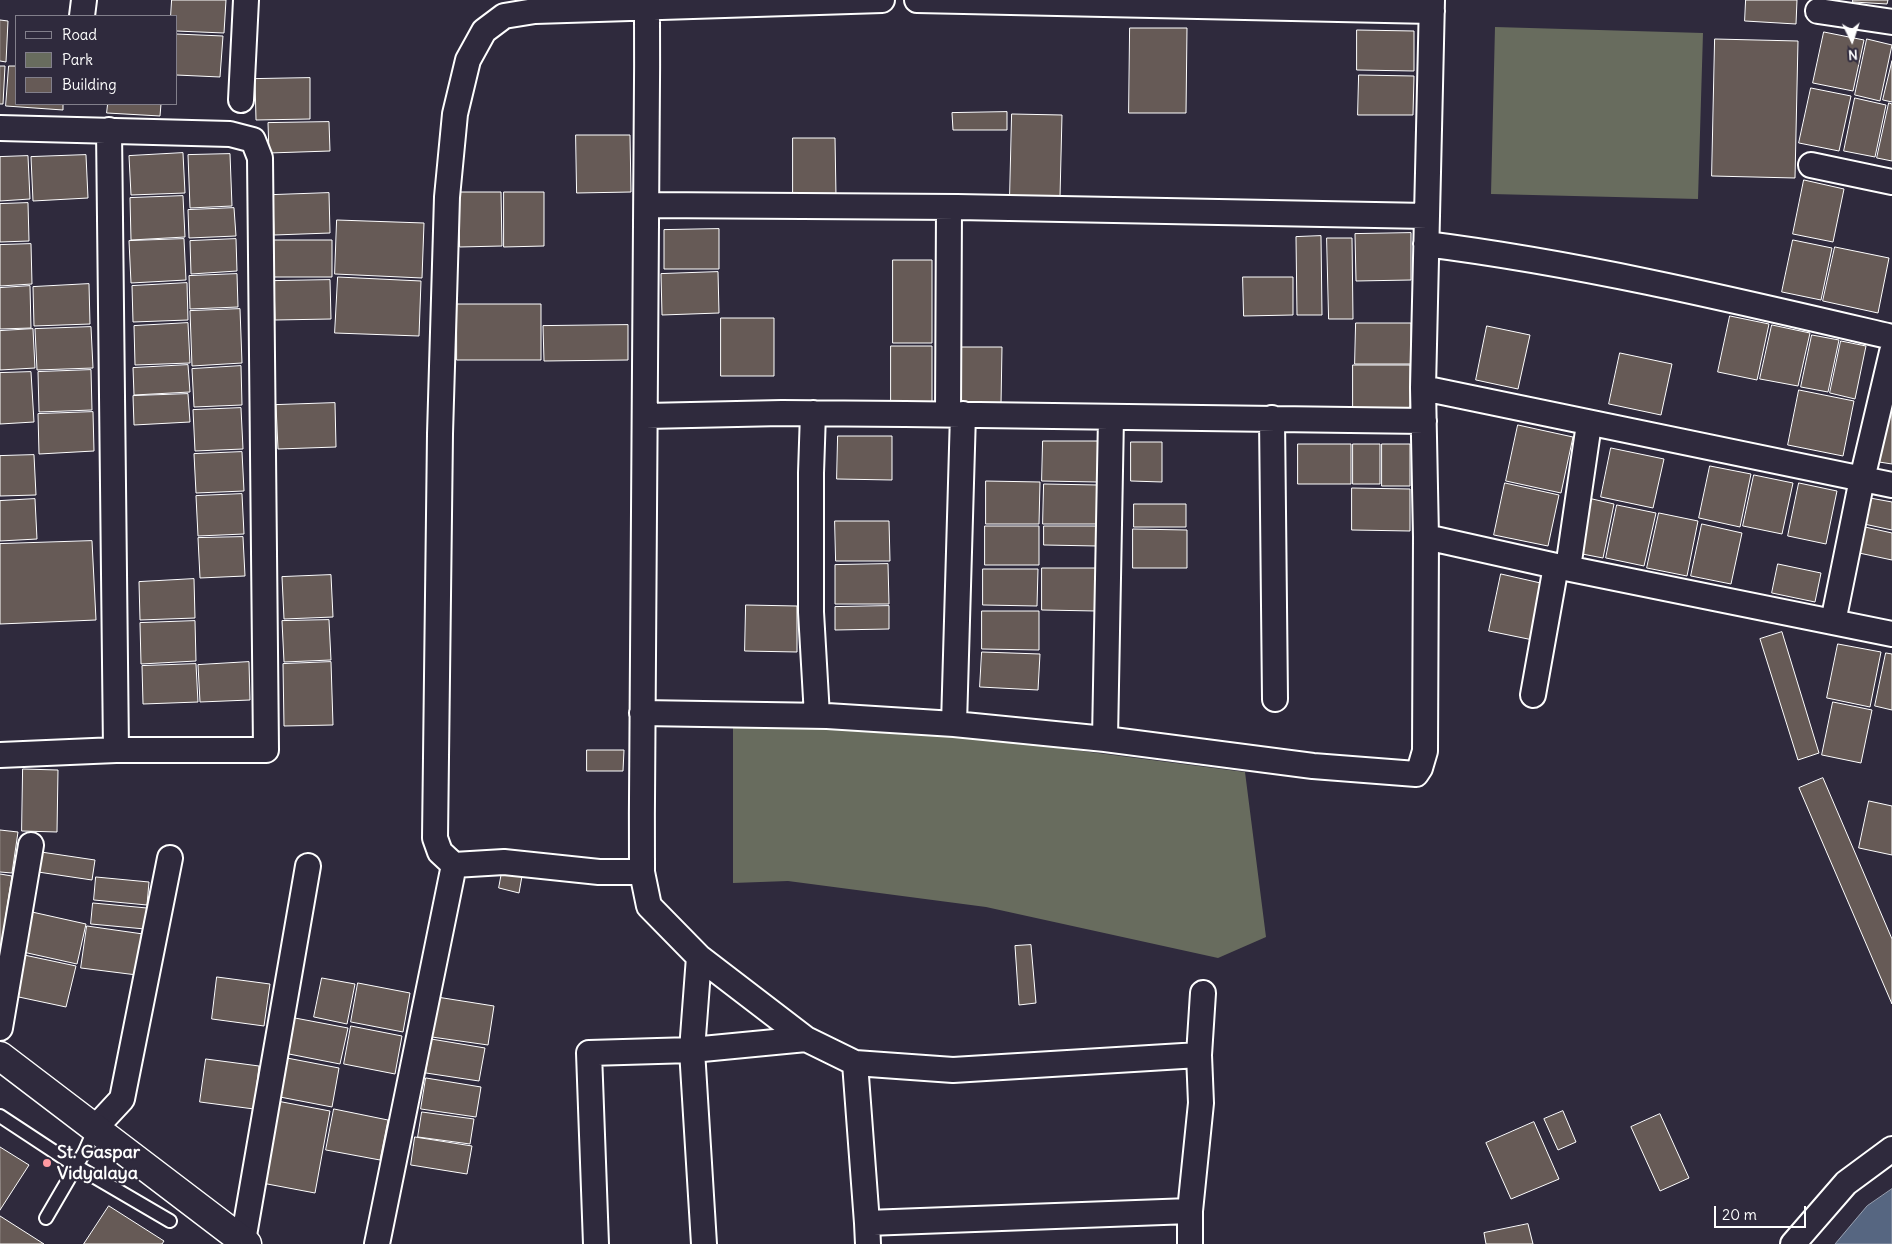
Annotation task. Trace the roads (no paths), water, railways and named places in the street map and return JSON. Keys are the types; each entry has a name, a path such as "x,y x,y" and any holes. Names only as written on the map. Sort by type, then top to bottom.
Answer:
{"main road":[{"path":"0,1056 245,1243"}],"street":[{"path":"82,15 84,0"},
{"path":"241,100 246,0"},
{"path":"642,872 599,872 504,862 454,865 440,852 436,838 440,424 447,198 455,114 468,60 484,31 504,16 536,11 647,4 882,0"},
{"path":"642,713 818,716 954,724 1105,739 1313,766 1416,774 1420,768 1424,751 1426,537 1424,388 1426,216 1432,6 916,0"},
{"path":"647,4 648,205 642,872 649,906 699,957 806,1039 855,1063 952,1070 1199,1054"},
{"path":"1818,11 1892,22"},
{"path":"0,128 230,134 253,140 260,158 266,750 116,750 0,755"},
{"path":"109,130 116,750"},
{"path":"1811,165 1892,182"},
{"path":"648,205 949,207 1426,216"},
{"path":"949,207 955,414 954,724"},
{"path":"1426,244 1499,253 1642,280 1892,337"},
{"path":"1833,622 1862,479 1892,352"},
{"path":"1424,388 1589,424 1892,485"},
{"path":"646,416 813,413 1424,421"},
{"path":"813,413 811,612 818,716"},
{"path":"1105,739 1111,417"},
{"path":"1272,418 1275,700"},
{"path":"1533,695 1562,567 1589,424"},
{"path":"1426,537 1562,567 1892,634"},
{"path":"0,1028 31,845"},
{"path":"96,1128 122,1099 170,858"},
{"path":"377,1244 454,865"},
{"path":"245,1243 308,866"},
{"path":"699,957 692,1050 704,1244"},
{"path":"1190,1244 1190,1211 1201,1104 1199,1054 1203,994"},
{"path":"596,1244 589,1053 692,1050 806,1039"},
{"path":"855,1063 867,1234 1190,1211"},
{"path":"1792,1244 1846,1183 1892,1149"}],"lane":[{"path":"0,1116 76,1166 170,1222"},
{"path":"46,1218 86,1150 96,1128"}],"water":[{"path":"1892,1189 1892,1244 1835,1244 1867,1206"}],"place":[{"name":"St. Gaspar Vidyalaya","path":"47,1163"}]}
